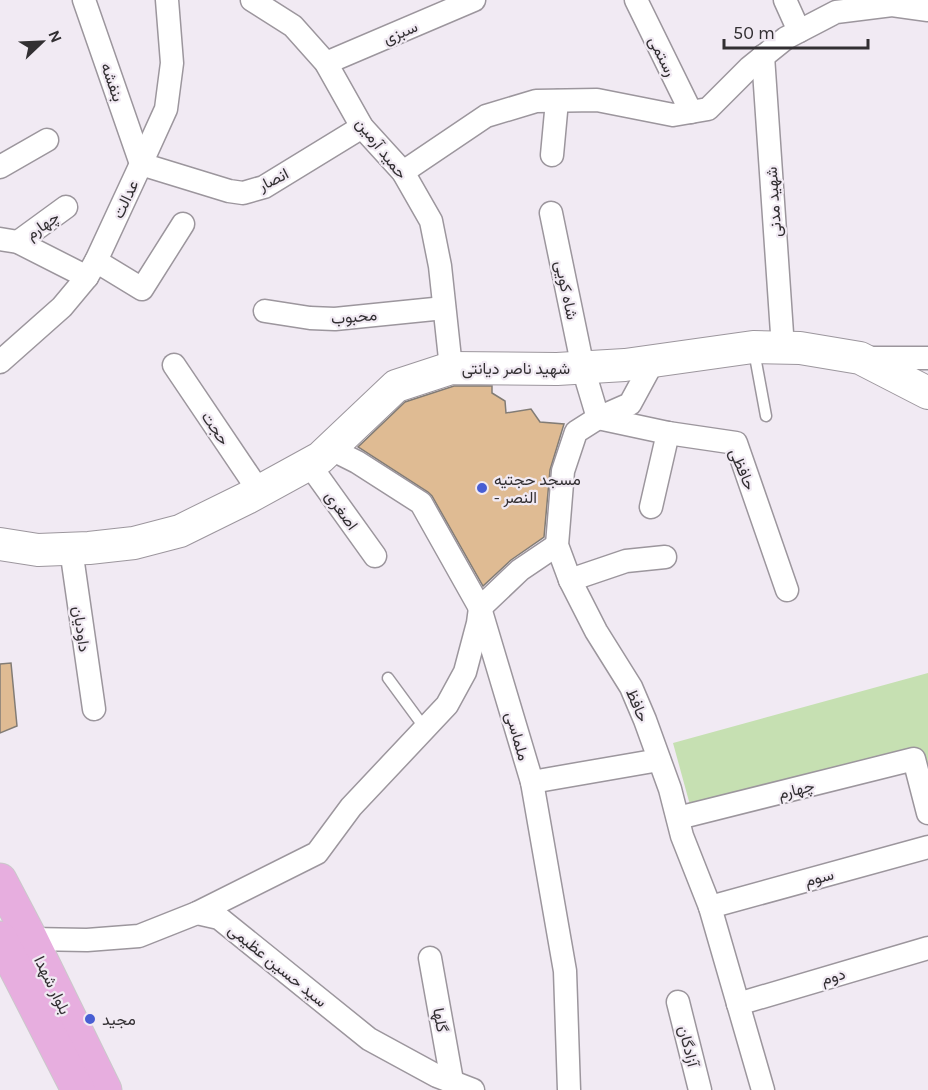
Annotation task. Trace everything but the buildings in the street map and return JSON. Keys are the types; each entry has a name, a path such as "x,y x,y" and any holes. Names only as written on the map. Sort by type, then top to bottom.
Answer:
{"main road":[{"name":"شهید ناصر دیانتی","path":"0,544 38,550 89,548 134,543 180,531 259,491 320,456 396,386 451,368 583,368 768,347 800,348 860,358 928,393"},
{"name":"بلوار شهدا","path":"0,880 8,939 78,1090"},
{"name":"بلوار شهدا","path":"8,939 105,1090"}],"street":[{"name":"بنفشه","path":"84,0 141,164"},
{"name":"عدالت","path":"0,362 62,307 91,269 141,164 166,109 172,63 167,0"},
{"name":"حمید آرمین","path":"252,0 293,26 326,63 362,127 403,172 431,220 440,266 451,368"},
{"name":"سبزی","path":"326,63 474,0"},
{"name":"رستمی","path":"636,0 691,112"},
{"path":"785,0 799,31"},
{"path":"403,172 486,116 536,101 597,100 673,115 708,109 749,68 786,38 836,12 892,5 928,10"},
{"name":"شهید مدنی","path":"764,56 768,347"},
{"path":"552,155 558,101"},
{"name":"انصار","path":"141,164 229,191 243,193 264,187 362,127"},
{"path":"0,167 47,140"},
{"name":"چهارم","path":"9,241 66,207"},
{"name":"شاه کویی","path":"551,213 583,368 598,418"},
{"path":"9,241 142,289 183,224"},
{"name":"محبوب","path":"265,311 310,318 335,319 444,308"},
{"path":"860,358 928,358"},
{"name":"حافظ","path":"652,360 630,404 598,418 576,432 563,471 558,545 570,580 596,631 631,687 645,720 670,789 682,836 710,907 763,1090"},
{"name":"حجت","path":"174,365 259,491"},
{"name":"حافظی","path":"598,418 668,433 736,443 787,590"},
{"path":"651,507 668,433"},
{"name":"اصغری","path":"320,456 375,556"},
{"name":"ملماسی","path":"320,456 357,462 421,503 480,608 532,782 565,971 569,1090"},
{"path":"8,939 87,940 139,936 197,913 317,853 351,807 447,705 465,672 480,608 520,570 558,545"},
{"name":"داودیان","path":"71,549 94,709"},
{"path":"570,580 626,561 665,556"},
{"name":"چهارم","path":"678,818 914,759 928,813"},
{"path":"532,782 659,760"},
{"name":"سوم","path":"710,907 928,847"},
{"name":"سید حسین عظیمی","path":"197,913 219,918 369,1039 437,1076 473,1090"},
{"name":"دوم","path":"738,1004 928,948"},
{"name":"گلها","path":"430,958 452,1082"},
{"name":"آزادگان","path":"678,1002 700,1090"}],"lane":[{"path":"766,416 768,347"},
{"path":"388,678 424,727"}],"green space":[{"path":"928,673 928,799 916,752 690,805 673,743"}],"place":[{"name":"مسجد حجتیه - النصر","path":"482,488"},
{"name":"مجید","path":"90,1019"}]}
